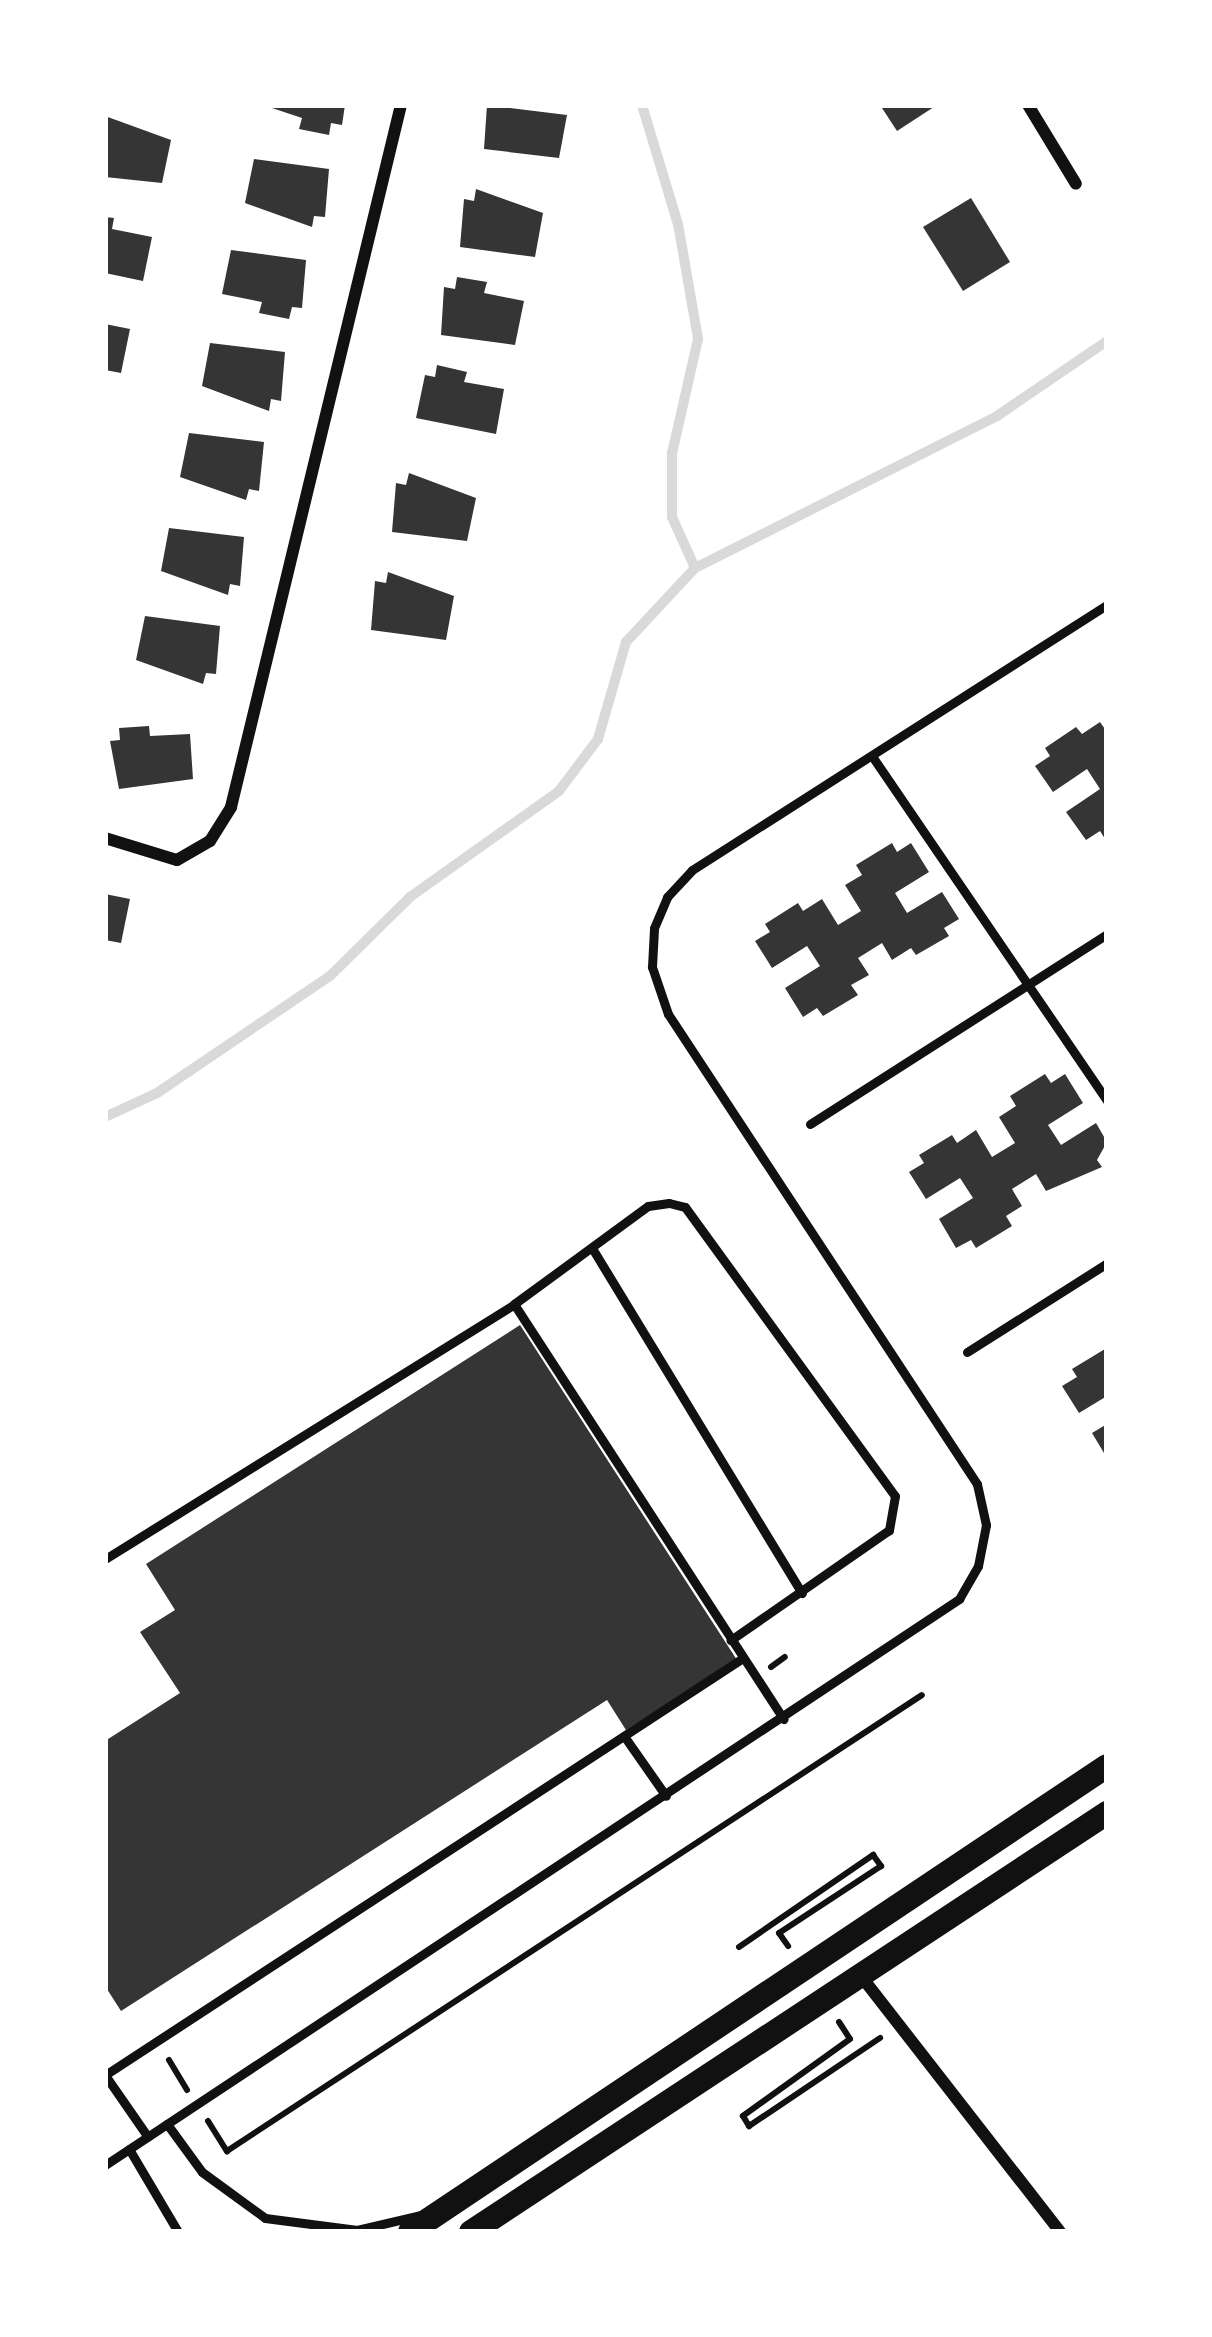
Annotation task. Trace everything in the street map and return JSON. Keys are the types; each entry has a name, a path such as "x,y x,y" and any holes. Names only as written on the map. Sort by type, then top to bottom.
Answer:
{"main road":[{"path":"410,2232 1107,1766"},
{"path":"471,2232 1107,1813"}],"street":[{"path":"105,838 177,860 210,841 231,807 401,105"},
{"path":"1028,105 1076,184"},
{"path":"861,1976 1060,2232"}],"lane":[{"path":"105,2165 959,1599 978,1566 986,1525 958,1447 668,1014 652,968 654,928 667,897 692,870 874,759 1107,605"},
{"path":"874,759 1107,1100"},
{"path":"810,1124 1107,934"},
{"path":"105,1559 514,1304 648,1206 685,1207 892,1483 889,1530 731,1640"},
{"path":"592,1248 802,1593"},
{"path":"967,1352 1107,1263"},
{"path":"514,1304 783,1719"},
{"path":"148,2137 105,2075 743,1658"},
{"path":"623,1736 666,1796"},
{"path":"167,2124 202,2172 265,2218 357,2230 443,2210"},
{"path":"129,2150 178,2232"}],"path":[{"path":"187,2046 168,2059 227,2150 922,1695"},
{"path":"739,1947 873,1855 880,1866 779,1933"},
{"path":"850,2039 742,2116 749,2126 898,2026"}],"building":[{"path":"263,105 345,105 342,125 331,123 329,135 299,129 302,118"},
{"path":"487,105 567,115 559,158 484,149"},
{"path":"880,105 937,105 897,131"},
{"path":"105,116 171,140 162,183 105,177"},
{"path":"254,159 329,169 325,217 314,216 312,227 245,203"},
{"path":"476,189 543,213 535,257 460,247 464,199 474,201"},
{"path":"971,198 1010,262 963,291 923,227"},
{"path":"105,217 114,218 112,229 152,237 143,281 105,273"},
{"path":"231,250 306,260 302,308 292,307 289,319 259,313 262,302 222,294"},
{"path":"457,277 487,282 484,293 524,301 515,345 441,335 444,287 455,289"},
{"path":"105,324 130,329 121,373 105,370"},
{"path":"210,343 285,352 281,401 271,399 269,411 202,386"},
{"path":"437,365 467,372 464,382 504,389 496,434 416,418 425,375 435,377"},
{"path":"189,433 264,442 259,491 249,489 246,500 180,477"},
{"path":"409,473 476,498 467,541 392,532 396,483 406,485"},
{"path":"169,528 244,537 240,586 230,584 228,595 161,571"},
{"path":"388,572 454,596 446,640 371,630 375,581 386,583"},
{"path":"145,616 220,626 216,674 206,673 203,684 136,660"},
{"path":"1100,722 1107,732 1107,842 1100,831 1086,840 1066,812 1100,789 1087,769 1053,792 1035,766 1050,756 1045,748 1076,727 1082,734"},
{"path":"149,726 150,736 190,734 193,779 119,789 110,741 120,740 119,728"},
{"path":"892,843 897,852 911,843 929,872 895,893 907,913 942,892 959,919 944,928 949,936 916,955 911,948 892,960 882,943 858,958 869,975 851,985 858,995 823,1016 817,1008 803,1017 785,988 820,966 807,946 772,968 755,941 770,932 765,924 798,903 803,911 822,899 838,925 861,911 845,885 862,875 856,865"},
{"path":"105,894 130,899 121,943 105,940"},
{"path":"1045,1074 1051,1083 1065,1074 1083,1103 1048,1125 1061,1145 1096,1123 1107,1142 1097,1160 1102,1167 1046,1191 1036,1174 1012,1189 1022,1206 1006,1216 1012,1226 976,1248 971,1240 956,1248 939,1219 973,1198 960,1178 926,1199 909,1172 924,1163 919,1155 952,1135 957,1143 976,1130 992,1157 1015,1143 999,1117 1016,1106 1010,1096"},
{"path":"520,1325 737,1660 626,1730 607,1700 121,2011 105,1986 105,1741 180,1693 140,1632 175,1610 146,1564"},
{"path":"1105,1349 1107,1396 1079,1413 1062,1386 1077,1377 1072,1369"},
{"path":"1107,1424 1107,1458 1092,1433"}],"waterway":[{"path":"642,105 678,224 698,339 672,453 672,517 695,568"},
{"path":"105,1117 157,1093 330,976 410,897 559,791 598,739 626,642 695,568 997,416 1107,341"}]}
